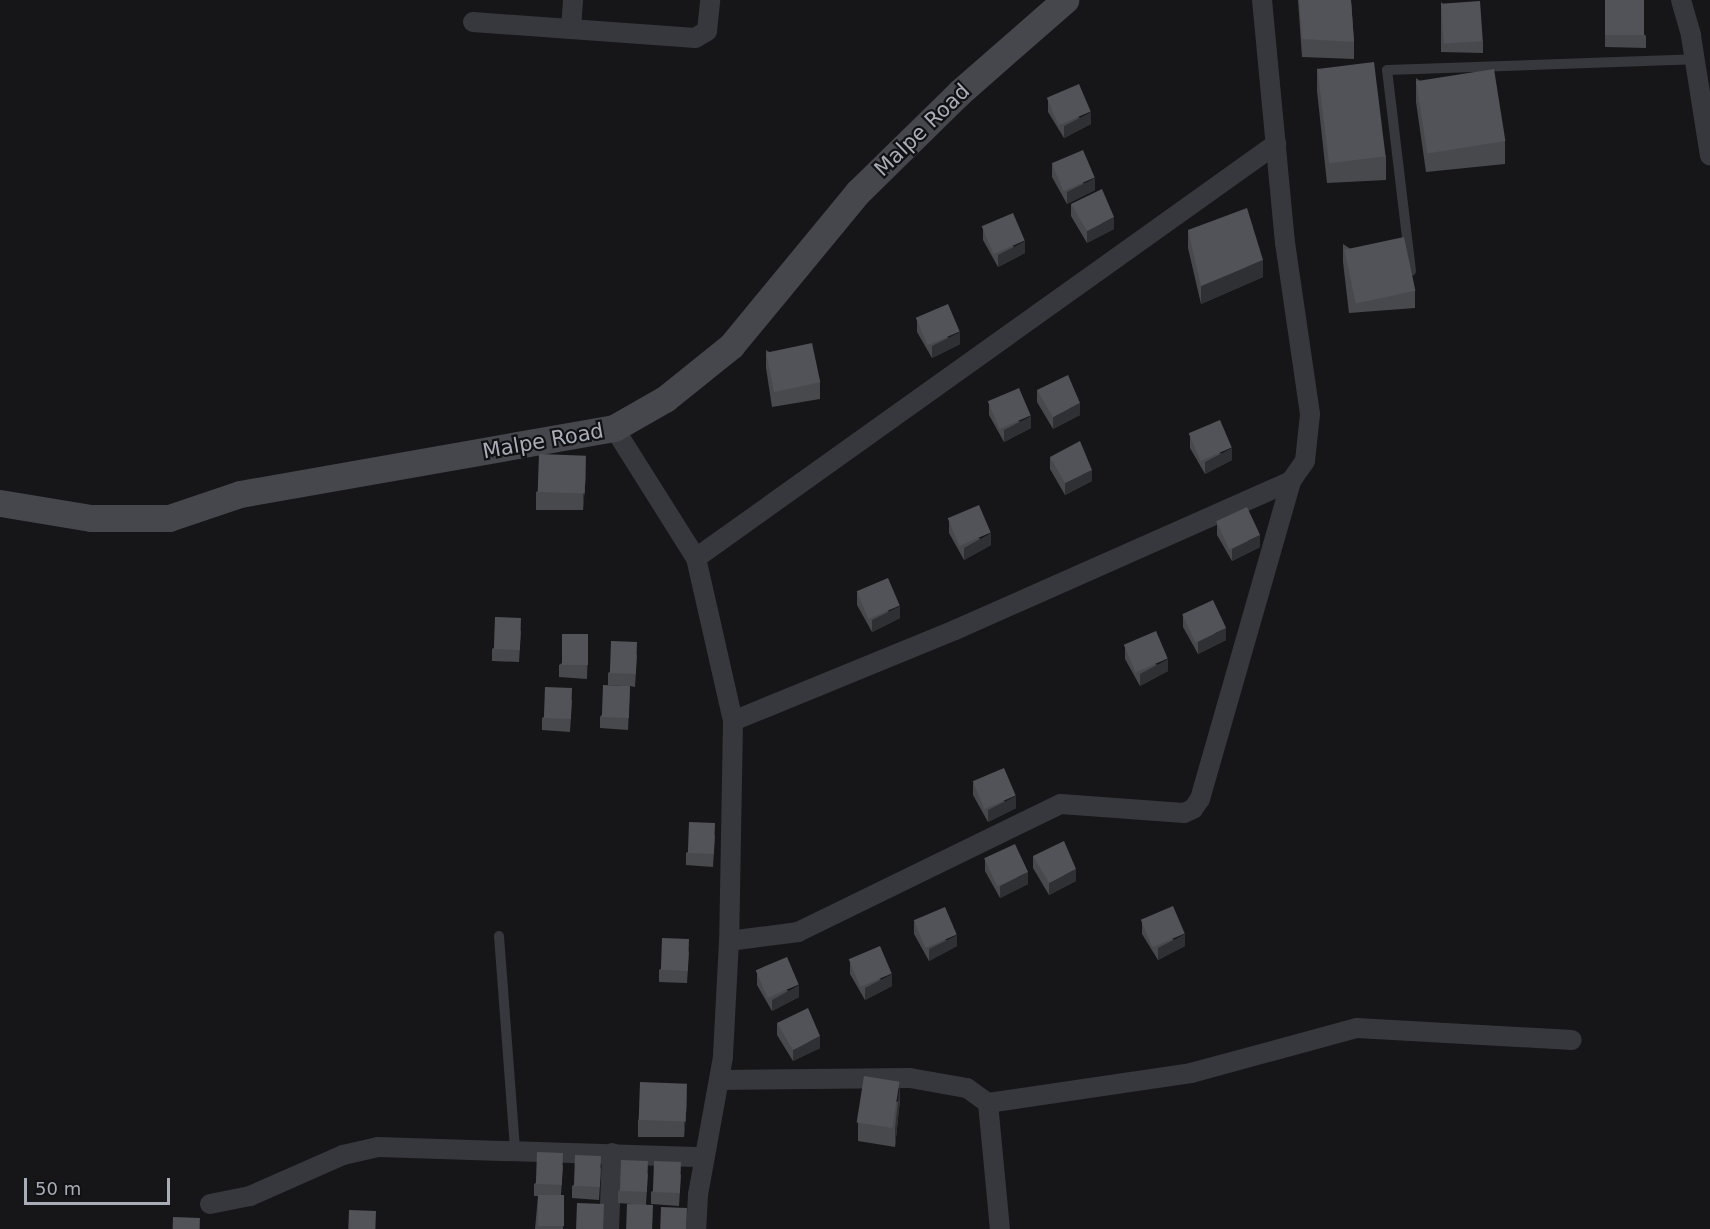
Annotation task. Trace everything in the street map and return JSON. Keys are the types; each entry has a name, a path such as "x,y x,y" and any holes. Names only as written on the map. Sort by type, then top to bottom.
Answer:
{"street":[{"path":"571,29 573,0"},
{"path":"473,22 695,38 707,31 710,0"},
{"name":"Malpe Road","path":"0,503 91,518 169,518 240,494 614,428 665,399 731,346 858,192 960,92 1065,0"},
{"path":"729,941 798,932 1061,804 1184,813 1193,809 1200,799 1291,481 1305,461 1310,414 1276,144 1262,0"},
{"path":"1681,0 1701,34 1695,59 1710,156"},
{"path":"696,558 1276,144"},
{"path":"614,428 696,558 733,721 729,941 720,1080 704,1157 696,1229"},
{"path":"733,721 956,630 1291,481"},
{"path":"720,1080 910,1077 967,1088 988,1103 1191,1073 1357,1028 1572,1040"},
{"path":"988,1103 1000,1229"},
{"path":"210,1204 250,1196 359,1149 612,1153 704,1157"},
{"path":"609,1229 612,1153"}],"lane":[{"path":"1411,271 1387,70 1695,59"},
{"path":"499,936 515,1151"}],"building":[{"path":"1299,0 1351,0 1354,42 1302,39"},
{"path":"1605,0 1644,0 1644,35 1605,35"},
{"path":"1480,1 1483,41 1444,44 1441,4"},
{"path":"1374,62 1386,156 1329,163 1317,69"},
{"path":"1494,69 1505,141 1427,153 1416,81"},
{"path":"1079,84 1091,112 1059,125 1047,98"},
{"path":"1083,150 1095,178 1063,191 1052,163"},
{"path":"1102,189 1114,217 1087,231 1071,204"},
{"path":"1247,208 1263,260 1201,286 1188,230"},
{"path":"1013,213 1025,241 993,254 982,226"},
{"path":"1404,237 1415,291 1356,303 1344,250"},
{"path":"948,304 960,332 928,345 916,318"},
{"path":"812,343 820,382 774,392 766,353"},
{"path":"1068,375 1080,403 1053,417 1037,390"},
{"path":"1019,388 1031,416 999,429 988,401"},
{"path":"1220,420 1232,448 1200,461 1189,433"},
{"path":"1080,441 1092,470 1065,483 1050,457"},
{"path":"539,454 586,456 585,494 538,492"},
{"path":"979,505 991,533 959,546 948,518"},
{"path":"1247,507 1260,535 1229,549 1216,521"},
{"path":"888,578 900,606 868,619 857,591"},
{"path":"1213,600 1226,628 1195,642 1182,614"},
{"path":"495,617 521,618 520,650 494,649"},
{"path":"1156,631 1168,659 1136,672 1124,645"},
{"path":"562,634 588,634 588,665 562,665"},
{"path":"611,641 637,642 636,674 610,673"},
{"path":"603,685 630,686 629,718 602,717"},
{"path":"545,687 572,688 571,719 544,718"},
{"path":"1004,768 1016,796 984,809 973,781"},
{"path":"689,822 715,823 714,854 688,853"},
{"path":"1064,841 1076,869 1049,883 1033,856"},
{"path":"1015,844 1028,872 997,886 984,858"},
{"path":"1173,906 1185,934 1153,947 1141,920"},
{"path":"945,907 957,935 925,948 914,920"},
{"path":"662,938 689,939 688,971 661,970"},
{"path":"880,946 892,974 860,987 849,959"},
{"path":"787,957 799,985 767,998 756,970"},
{"path":"808,1008 820,1036 793,1050 777,1023"},
{"path":"864,1076 900,1082 892,1128 857,1122"},
{"path":"640,1082 687,1084 686,1122 639,1120"},
{"path":"537,1152 563,1153 562,1185 536,1184"},
{"path":"575,1155 601,1156 600,1187 574,1186"},
{"path":"621,1160 648,1161 647,1192 620,1191"},
{"path":"654,1161 681,1162 680,1193 653,1192"},
{"path":"538,1195 564,1195 564,1226 538,1226"},
{"path":"577,1203 604,1204 603,1229 576,1229"},
{"path":"627,1204 653,1205 652,1229 626,1229"},
{"path":"661,1207 687,1208 686,1229 660,1229"},
{"path":"349,1210 376,1211 375,1229 348,1229"},
{"path":"173,1217 200,1218 200,1229 173,1229"}]}
